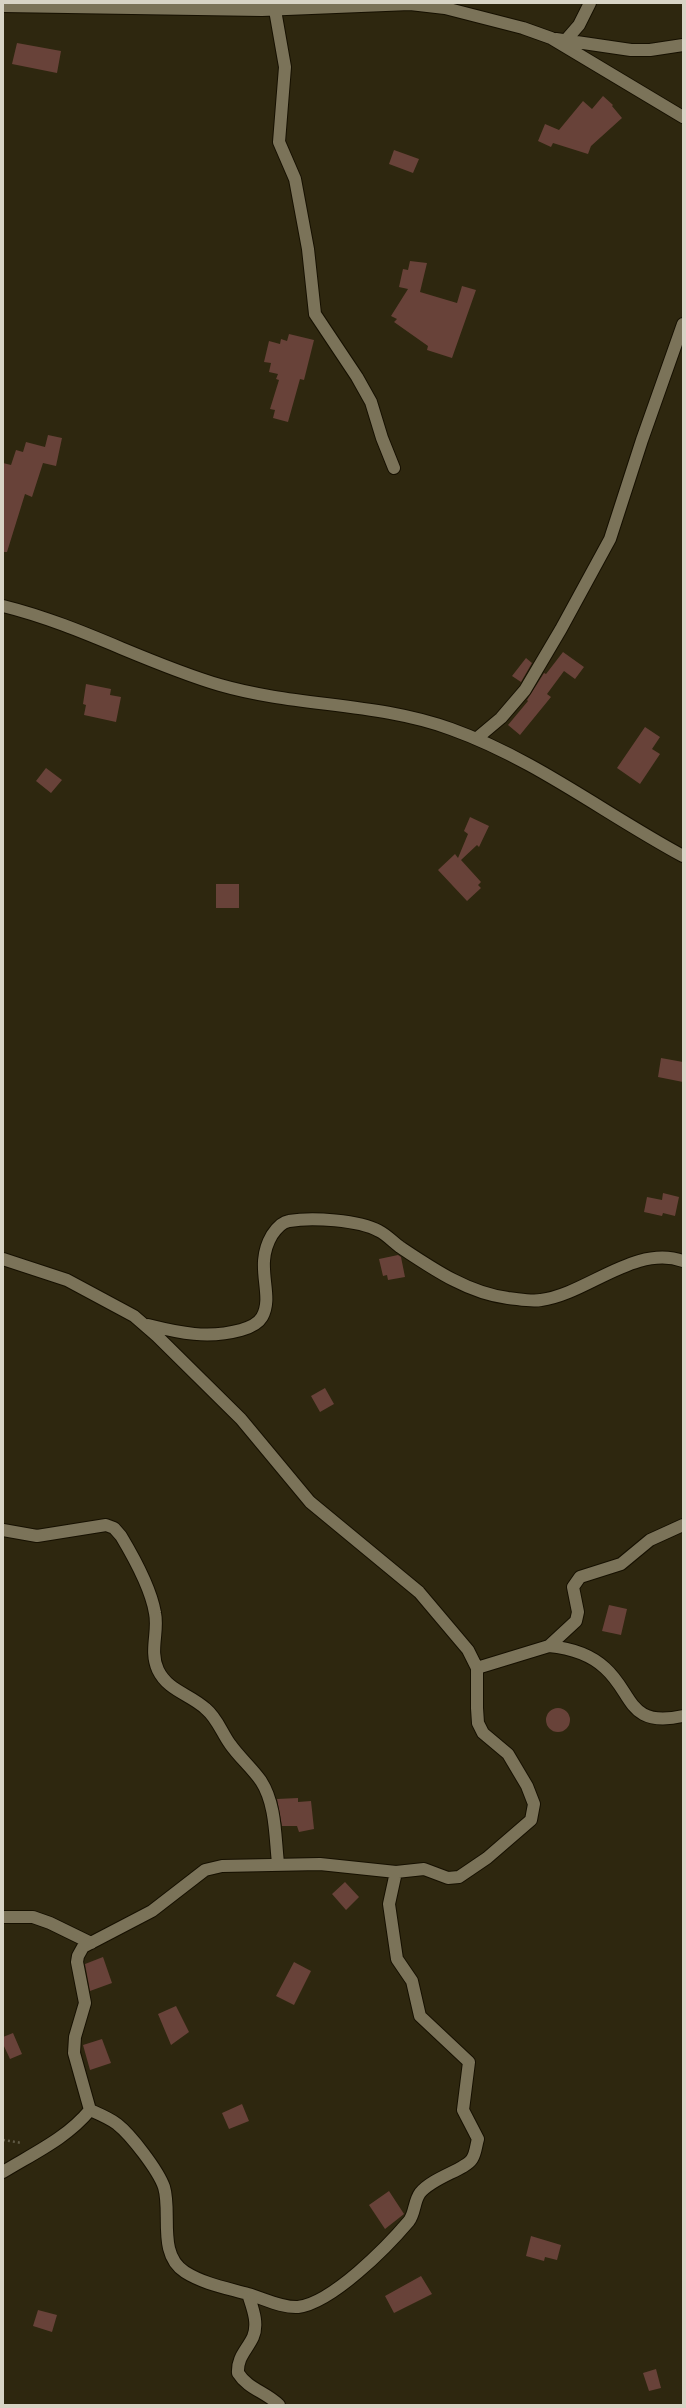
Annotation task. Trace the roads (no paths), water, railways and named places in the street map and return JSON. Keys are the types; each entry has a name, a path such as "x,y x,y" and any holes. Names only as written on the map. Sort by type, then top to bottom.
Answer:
{"street":[{"path":"566,40 579,26 590,3"},
{"path":"3,6 275,10 352,5 410,4 445,8 523,28 551,38 683,117"},
{"path":"275,10 285,67 279,142 292,168 299,199 308,249 315,314 357,377 371,402 382,438 394,468"},
{"path":"551,38 631,50 650,50 683,45"},
{"path":"476,739 501,718 525,690 561,629 610,539 642,440 683,324"},
{"path":"3,606 61,622 170,668 223,686 310,702 384,711 450,728 525,762 683,856"},
{"path":"145,1325 182,1333 215,1336 249,1328 262,1319 265,1310 266,1297 263,1261 268,1241 276,1229 287,1221 322,1220 365,1225 380,1232 416,1257 468,1287 506,1298 541,1300 590,1283 610,1272 645,1260 658,1258 683,1261"},
{"path":"3,1259 67,1280 104,1299 145,1325 241,1419 310,1502 419,1592 458,1636 478,1668 478,1723 488,1739 508,1754 528,1786 534,1804 531,1820 487,1858 460,1876 448,1878 430,1870 419,1869 396,1872 340,1865 278,1863 222,1866 205,1870 152,1911 83,1947 78,1956 77,1962 85,2003 73,2046 90,2110 118,2124 138,2148 163,2186 166,2231 174,2260 184,2271 199,2279 284,2305 297,2307 308,2304 334,2291 367,2264 410,2220 415,2203 425,2188 445,2174 468,2164 474,2156 477,2136 463,2110 469,2062 420,2016 412,1982 397,1959 390,1904 396,1872"},
{"path":"3,1530 37,1536 106,1525 114,1528 121,1536 153,1603 156,1620 152,1645 158,1671 174,1690 192,1698 208,1710 230,1744 261,1780 269,1798 273,1817 278,1863"},
{"path":"478,1668 549,1646 576,1621 578,1612 573,1587 580,1577 621,1564 650,1540 683,1525"},
{"path":"549,1646 574,1651 606,1668 636,1710 664,1718 683,1716"},
{"path":"3,1917 33,1917 50,1923 91,1943"},
{"path":"3,2172 47,2147 82,2120 90,2110"},
{"path":"248,2294 254,2310 255,2332 240,2358 238,2373 251,2388 271,2397 279,2405"}]}
